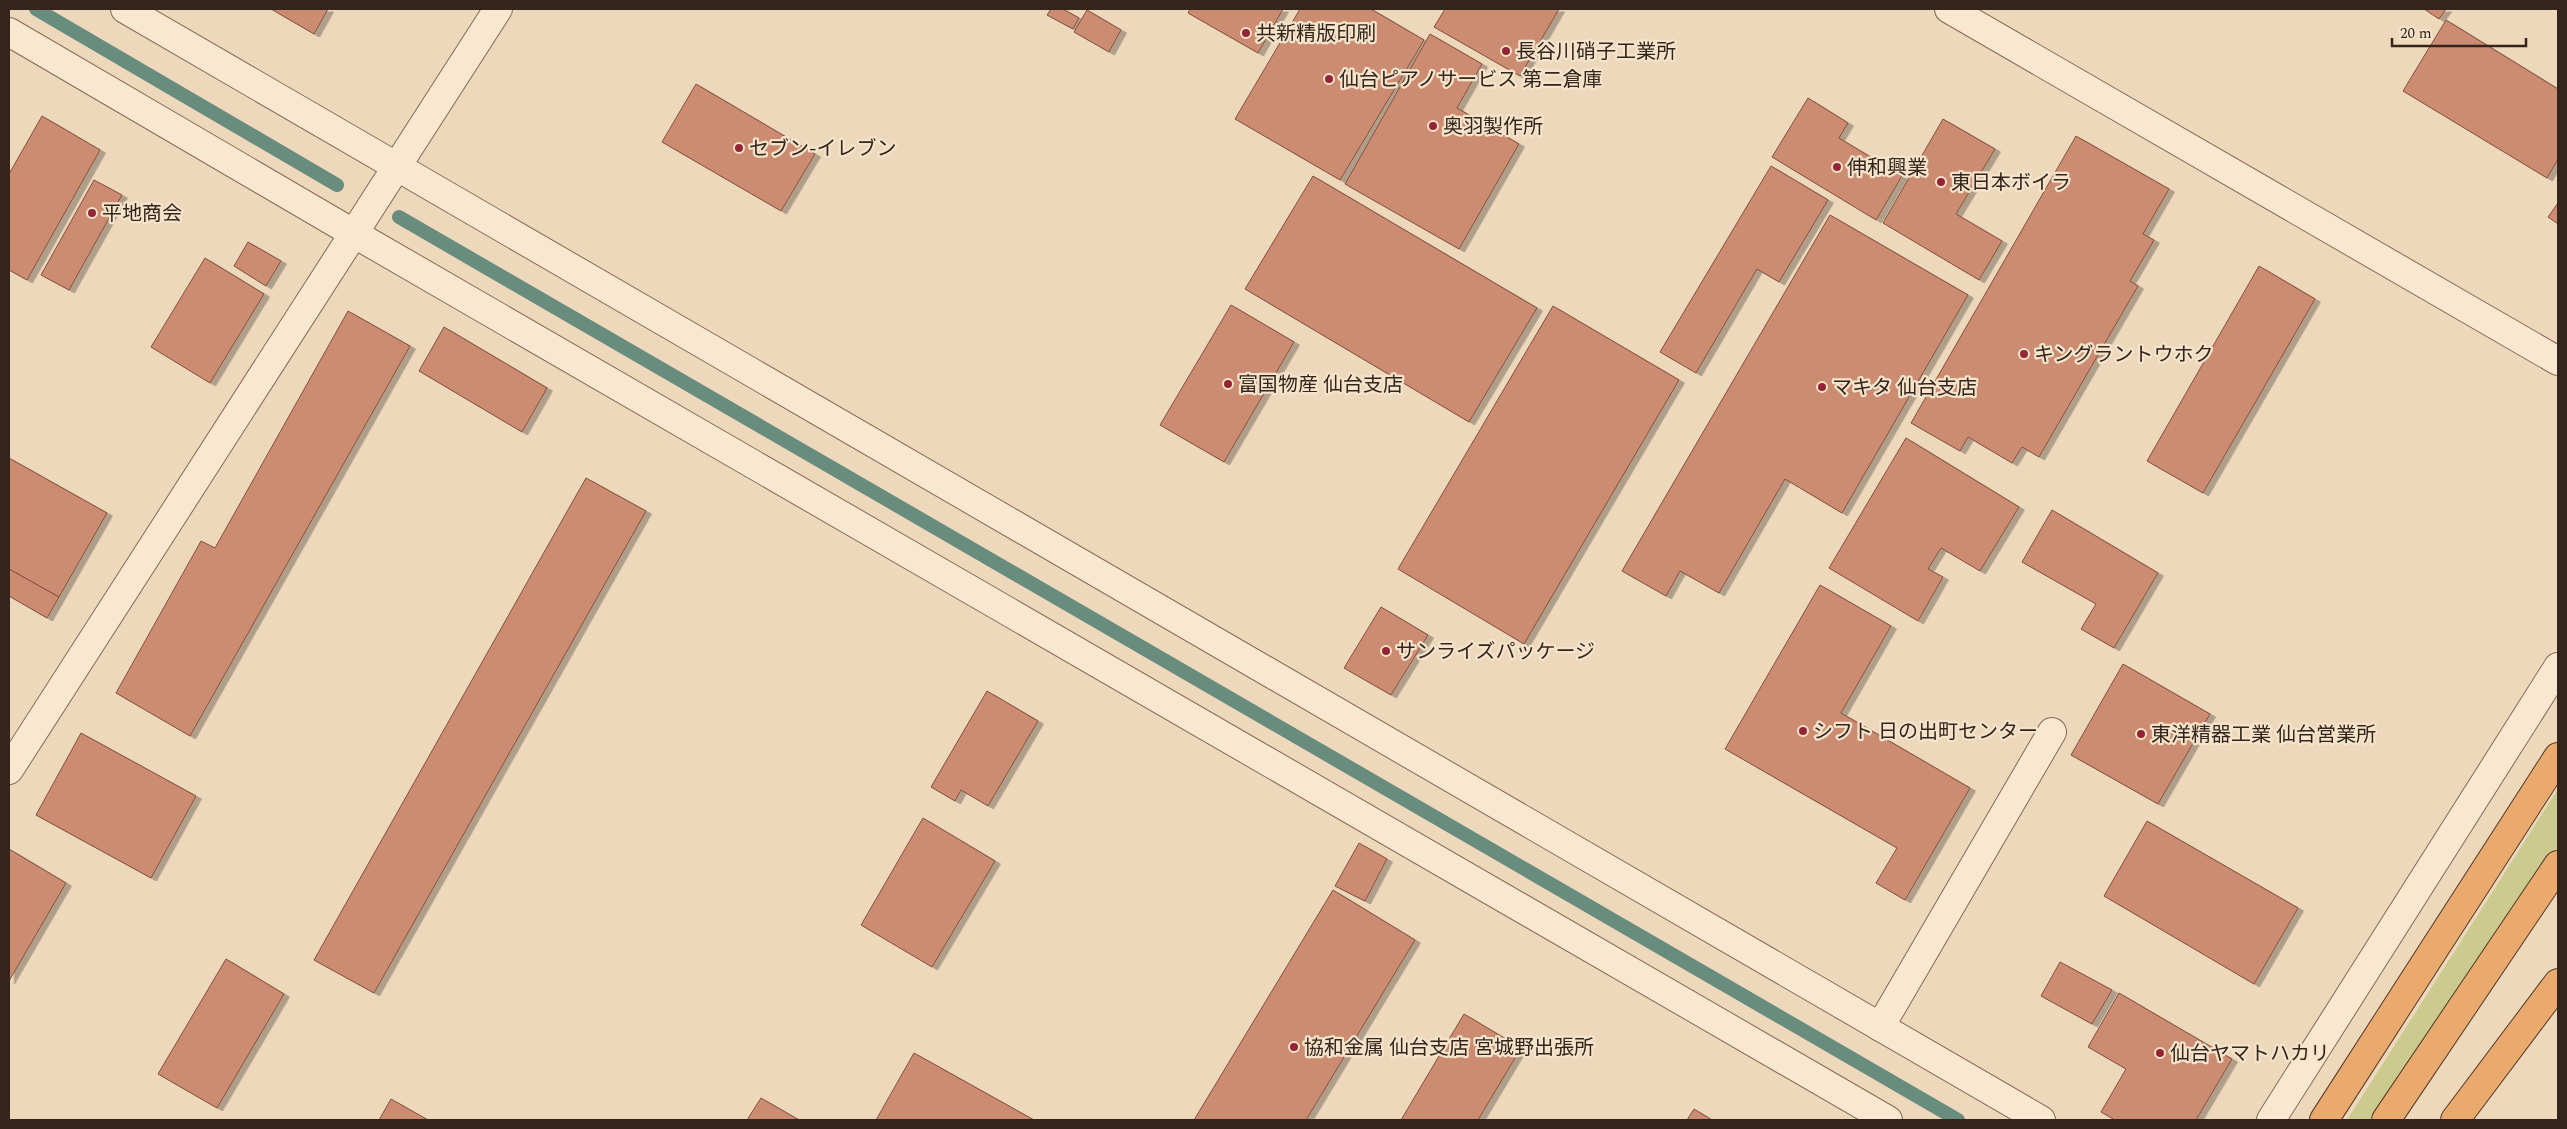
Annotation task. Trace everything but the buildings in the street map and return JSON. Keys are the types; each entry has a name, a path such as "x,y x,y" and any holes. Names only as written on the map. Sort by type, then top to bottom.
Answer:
{"highway":[{"path":"2324,1120 2558,757"},
{"path":"2386,1120 2558,865"},
{"path":"2455,1120 2558,983"},
{"path":"2473,1120 2558,988"}],"street":[{"path":"125,9 2041,1120"},
{"path":"9,770 498,9"},
{"path":"1949,9 2558,361"},
{"path":"9,32 353,233 1888,1120"},
{"path":"2271,1120 2558,667"},
{"path":"1880,1027 2052,732"}],"green space":[{"path":"2558,789 2558,873 2397,1120 2347,1120"}],"waterway":[{"path":"36,9 337,185"},
{"path":"399,217 1958,1120"}],"place":[{"name":"共新精版印刷","path":"1246,33"},
{"name":"長谷川硝子工業所","path":"1506,51"},
{"name":"仙台ピアノサービス 第二倉庫","path":"1329,79"},
{"name":"奥羽製作所","path":"1433,126"},
{"name":"セブン-イレブン","path":"739,148"},
{"name":"伸和興業","path":"1837,167"},
{"name":"東日本ボイラ","path":"1941,182"},
{"name":"平地商会","path":"92,213"},
{"name":"キングラントウホク","path":"2024,354"},
{"name":"富国物産 仙台支店","path":"1228,384"},
{"name":"マキタ 仙台支店","path":"1822,387"},
{"name":"サンライズパッケージ","path":"1386,651"},
{"name":"シフト 日の出町センター","path":"1803,731"},
{"name":"東洋精器工業 仙台営業所","path":"2141,734"},
{"name":"協和金属 仙台支店 宮城野出張所","path":"1294,1047"},
{"name":"仙台ヤマトハカリ","path":"2160,1053"}]}
